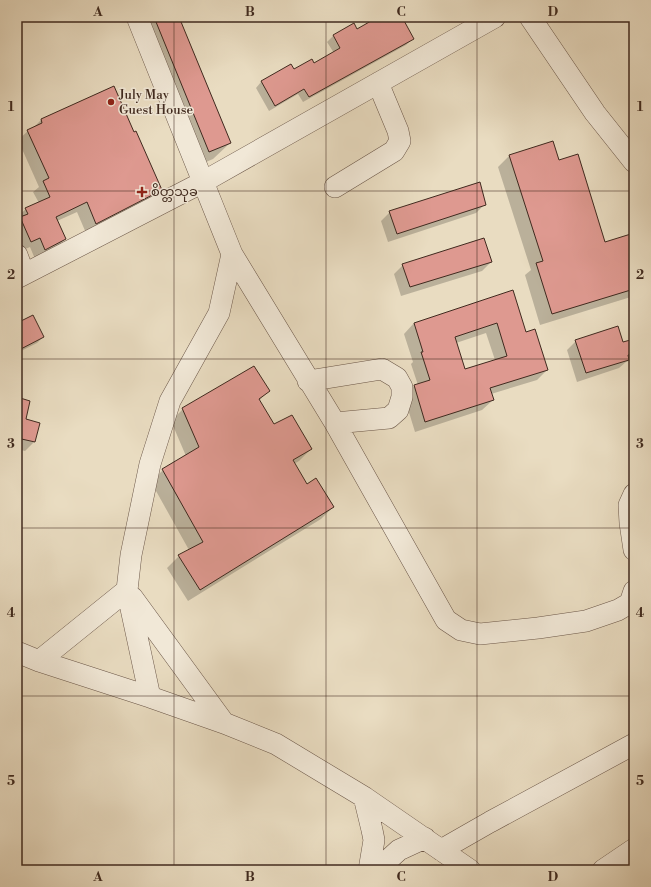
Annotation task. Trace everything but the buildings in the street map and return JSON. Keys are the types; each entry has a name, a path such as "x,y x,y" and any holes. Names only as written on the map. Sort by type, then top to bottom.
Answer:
{"street":[{"path":"137,17 232,254 335,423 446,620 461,630 480,634 586,621 618,610 630,603 634,591"},
{"path":"19,269 203,182 495,17"},
{"path":"530,17 595,113 634,162"},
{"path":"335,187 394,151 400,142 398,131 378,83"},
{"path":"150,697 127,590 131,555 150,464 167,408 219,312 232,254"},
{"path":"308,381 382,369 397,378 402,387 402,397 398,410 389,418 335,423"},
{"path":"634,494 629,505 634,550"},
{"path":"39,661 127,590"},
{"path":"127,590 224,723"},
{"path":"17,652 39,661 224,723 276,744 364,797 470,870"},
{"path":"377,870 399,850 433,844 490,822 634,744"},
{"path":"364,797 374,840 370,870"},
{"path":"603,870 634,849"}],"place":[{"name":"July May Guest House","path":"111,102"},
{"name":"စိတ္တသုခ","path":"142,192"}]}
